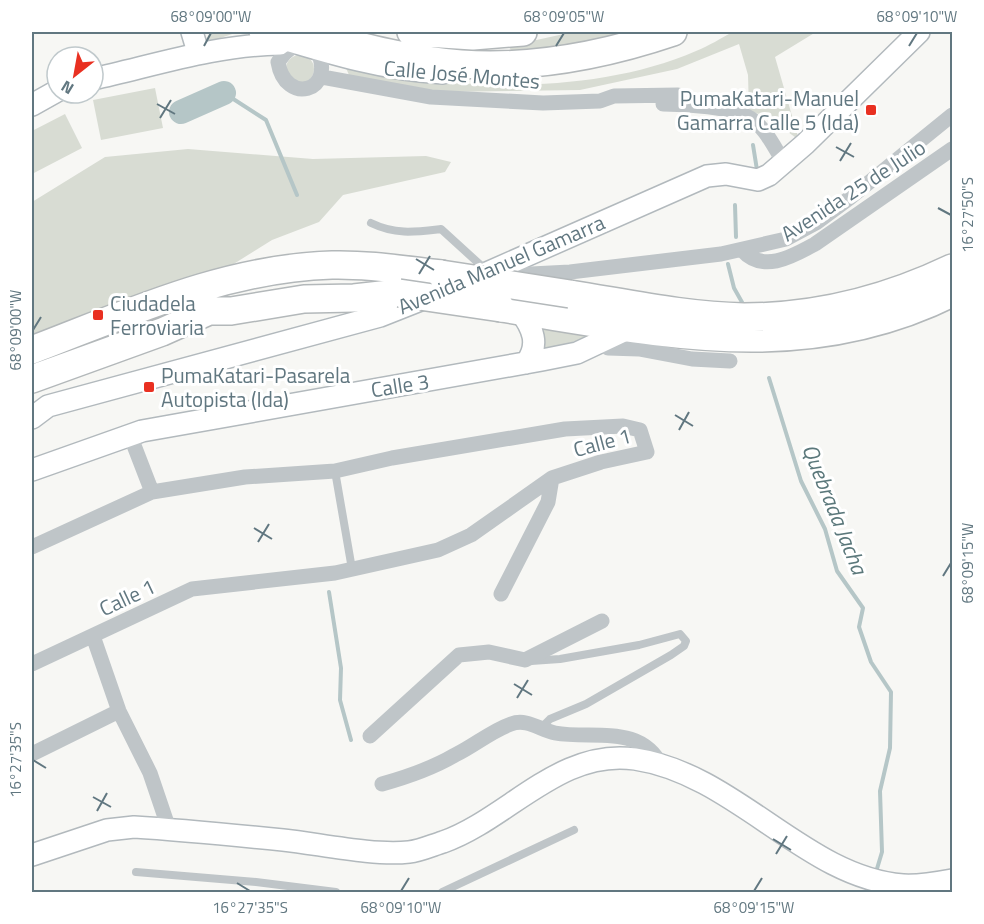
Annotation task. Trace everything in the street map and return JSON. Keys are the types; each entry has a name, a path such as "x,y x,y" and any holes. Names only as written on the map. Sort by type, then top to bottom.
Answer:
{"highway":[{"path":"411,32 473,36 522,32"},
{"path":"306,42 462,64 534,62 611,51 673,32"},
{"path":"32,350 188,291 228,279 333,265 441,274 708,314 744,316 784,314 857,303 921,282 952,268"},
{"path":"32,379 162,332 209,311 231,311 304,299 354,298 399,293 711,339 792,339 836,332 906,314 952,293"}],"main road":[{"path":"192,32 198,52"},
{"name":"Avenida Manuel Gamarra","path":"32,418 48,406 380,316 489,273 707,176 726,174 758,180 805,144 919,32"},
{"path":"105,76 165,63 252,38 306,42"},
{"path":"511,310 530,324 534,342 531,357 525,363"},
{"name":"Calle 3","path":"32,470 130,435 369,389 577,353 631,328"},
{"path":"32,855 107,830 134,827 410,852 466,832 542,782 592,761 616,758 636,759 694,778 731,798 830,863 853,873 903,885 952,880"}],"street":[{"path":"252,38 278,63 280,75 287,84 298,89 310,87 322,77 323,63 306,42 285,53 278,63"},
{"name":"Calle José Montes","path":"322,77 431,97 543,103 600,101 694,105 749,117 765,132 783,162"},
{"name":"Calle José Montes","path":"600,101 614,96 678,95"},
{"name":"Avenida 25 de Julio","path":"489,273 519,276 570,272 742,250 786,238 816,223 952,115"},
{"name":"Avenida 25 de Julio","path":"742,250 749,258 770,262 798,253 815,244 952,149"},
{"path":"600,341 608,348 639,349 692,359 730,361"},
{"name":"Calle 1","path":"32,547 152,492 244,477 335,471 392,458 565,429 622,426 640,430 644,435 647,452 601,462 552,478 459,542 438,550 352,569 192,589 32,664"},
{"path":"130,435 152,492"},
{"path":"501,594 548,502 552,478"},
{"path":"370,736 459,655 489,652 525,660 602,621"},
{"path":"93,636 119,711 150,773 169,829"},
{"path":"32,754 119,711"},
{"path":"382,784 403,778 454,756 512,723 522,722 558,734 605,735 633,740 652,751 662,767"}],"lane":[{"path":"371,224 384,230 404,234 441,229 489,273"},
{"path":"335,471 352,569"},
{"path":"525,660 560,659 639,645 673,634 680,634 686,641 684,646 671,655 586,704 550,719 542,727"},
{"path":"441,892 574,830"},
{"path":"136,872 256,882 336,892"}],"shaded area":[{"path":"238,32 203,44 209,34"},
{"path":"573,32 637,32 597,43 512,53 509,46"},
{"path":"733,32 816,32 775,57 799,140 766,116 749,111 748,75 739,44 677,69 580,90 442,92 349,75 346,68 432,81 478,84 523,85 569,82 613,76 656,66 701,49"},
{"path":"300,55 310,59 314,69 310,79 300,83 290,79 286,69 290,59"},
{"path":"155,88 163,128 101,140 94,105 105,105 105,98"},
{"path":"65,114 82,148 32,174 32,131"},
{"path":"188,149 313,159 426,156 451,162 445,172 343,195 319,222 272,240 232,265 32,334 32,202 105,157"},
{"path":"540,326 593,336 541,351"}],"waterway":[{"path":"224,93 266,120 297,195"},
{"path":"181,112 224,93"},
{"name":"Quebrada Jacha","path":"753,145 757,170 755,173"},
{"name":"Quebrada Jacha","path":"735,205 736,237"},
{"name":"Quebrada Jacha","path":"728,264 734,288 743,304"},
{"name":"Quebrada Jacha","path":"769,378 801,481 825,529 837,571 863,608 859,627 871,662 891,692 890,748 880,791 882,852 876,872"},
{"path":"329,592 341,668 340,700 351,740"}],"place":[{"name":"PumaKatari-Manuel Gamarra Calle 5 (Ida)","path":"871,110"},
{"name":"Ciudadela Ferroviaria","path":"98,315"},
{"name":"PumaKatari-Pasarela Autopista (Ida)","path":"149,387"}]}
